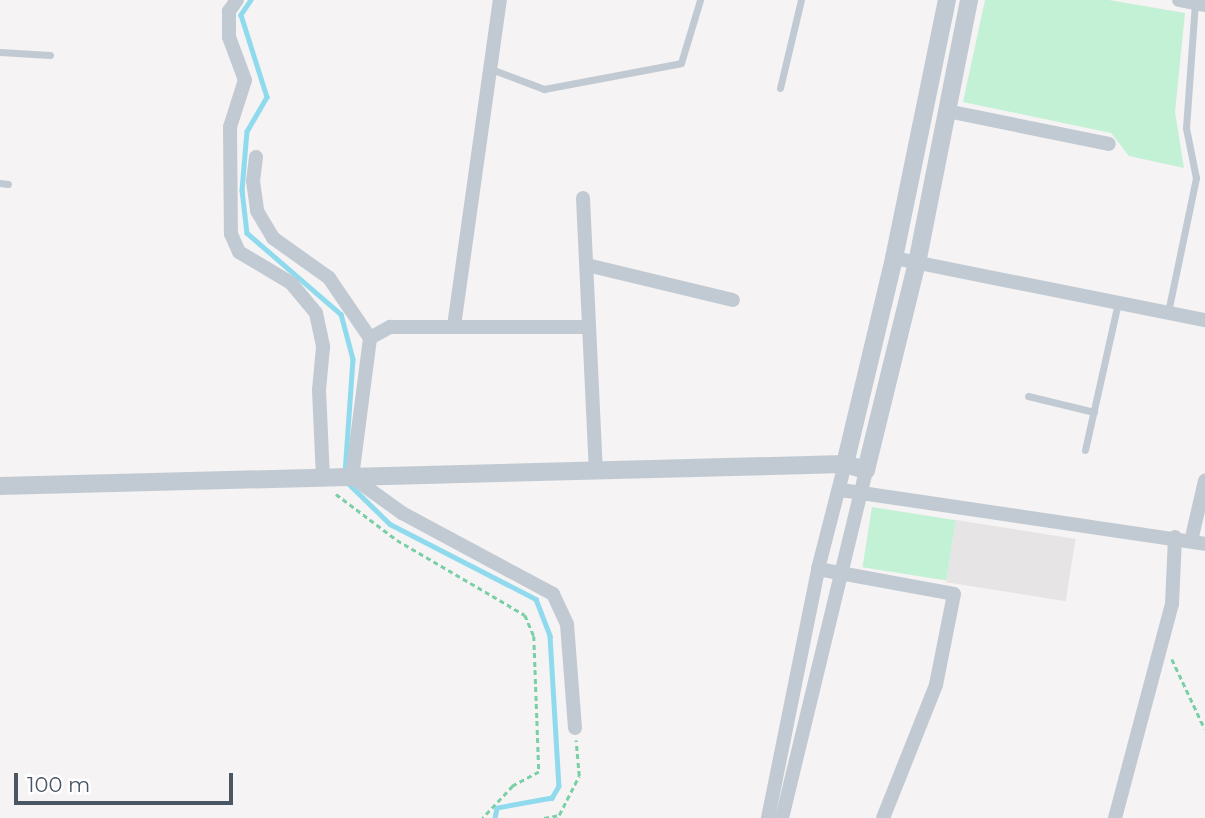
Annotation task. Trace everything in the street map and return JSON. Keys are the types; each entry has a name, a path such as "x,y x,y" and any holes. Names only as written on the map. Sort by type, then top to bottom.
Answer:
{"street":[{"path":"237,0 229,11 229,37 245,80 230,127 231,234 239,252 291,284 316,313 323,347 319,390 342,478 553,594 567,624 575,728"},
{"path":"454,326 500,0"},
{"path":"768,818 818,569 842,490 845,464 894,258 947,0"},
{"path":"782,818 844,573 860,493 916,263 969,0"},
{"path":"1179,0 1200,4"},
{"path":"947,111 1109,144"},
{"path":"256,157 253,181 257,211 273,238 330,278 370,338 342,478"},
{"path":"583,198 596,469"},
{"path":"894,258 1205,320"},
{"path":"587,265 733,300"},
{"path":"370,338 390,327 589,327"},
{"path":"0,486 845,464 866,470"},
{"path":"842,490 1175,537 1198,543 1205,481"},
{"path":"1115,818 1172,604 1175,537"},
{"path":"818,569 954,594 936,685 883,818"}],"lane":[{"path":"491,68 544,89 681,63 700,0"},
{"path":"780,88 801,0"},
{"path":"1167,313 1196,178 1186,128 1200,4"},
{"path":"0,52 50,55"},
{"path":"1085,450 1118,302"},
{"path":"1028,396 1094,412"}],"path":[{"path":"342,478 344,504 397,540 524,615 534,636 540,772 513,786 483,818"},
{"path":"1163,641 1205,729"},
{"path":"544,818 559,815 579,776 575,728"}],"shaded area":[{"path":"956,520 1076,539 1066,601 946,582"}],"green space":[{"path":"985,0 1109,0 1185,13 1175,112 1184,168 1129,156 1111,133 963,102"},
{"path":"872,507 956,520 946,581 862,567"}],"waterway":[{"path":"251,0 241,15 267,97 247,131 242,190 247,233 341,314 353,359 345,473"},
{"path":"347,482 390,524 536,599 550,636 559,786 552,798 497,808 495,818"}]}
